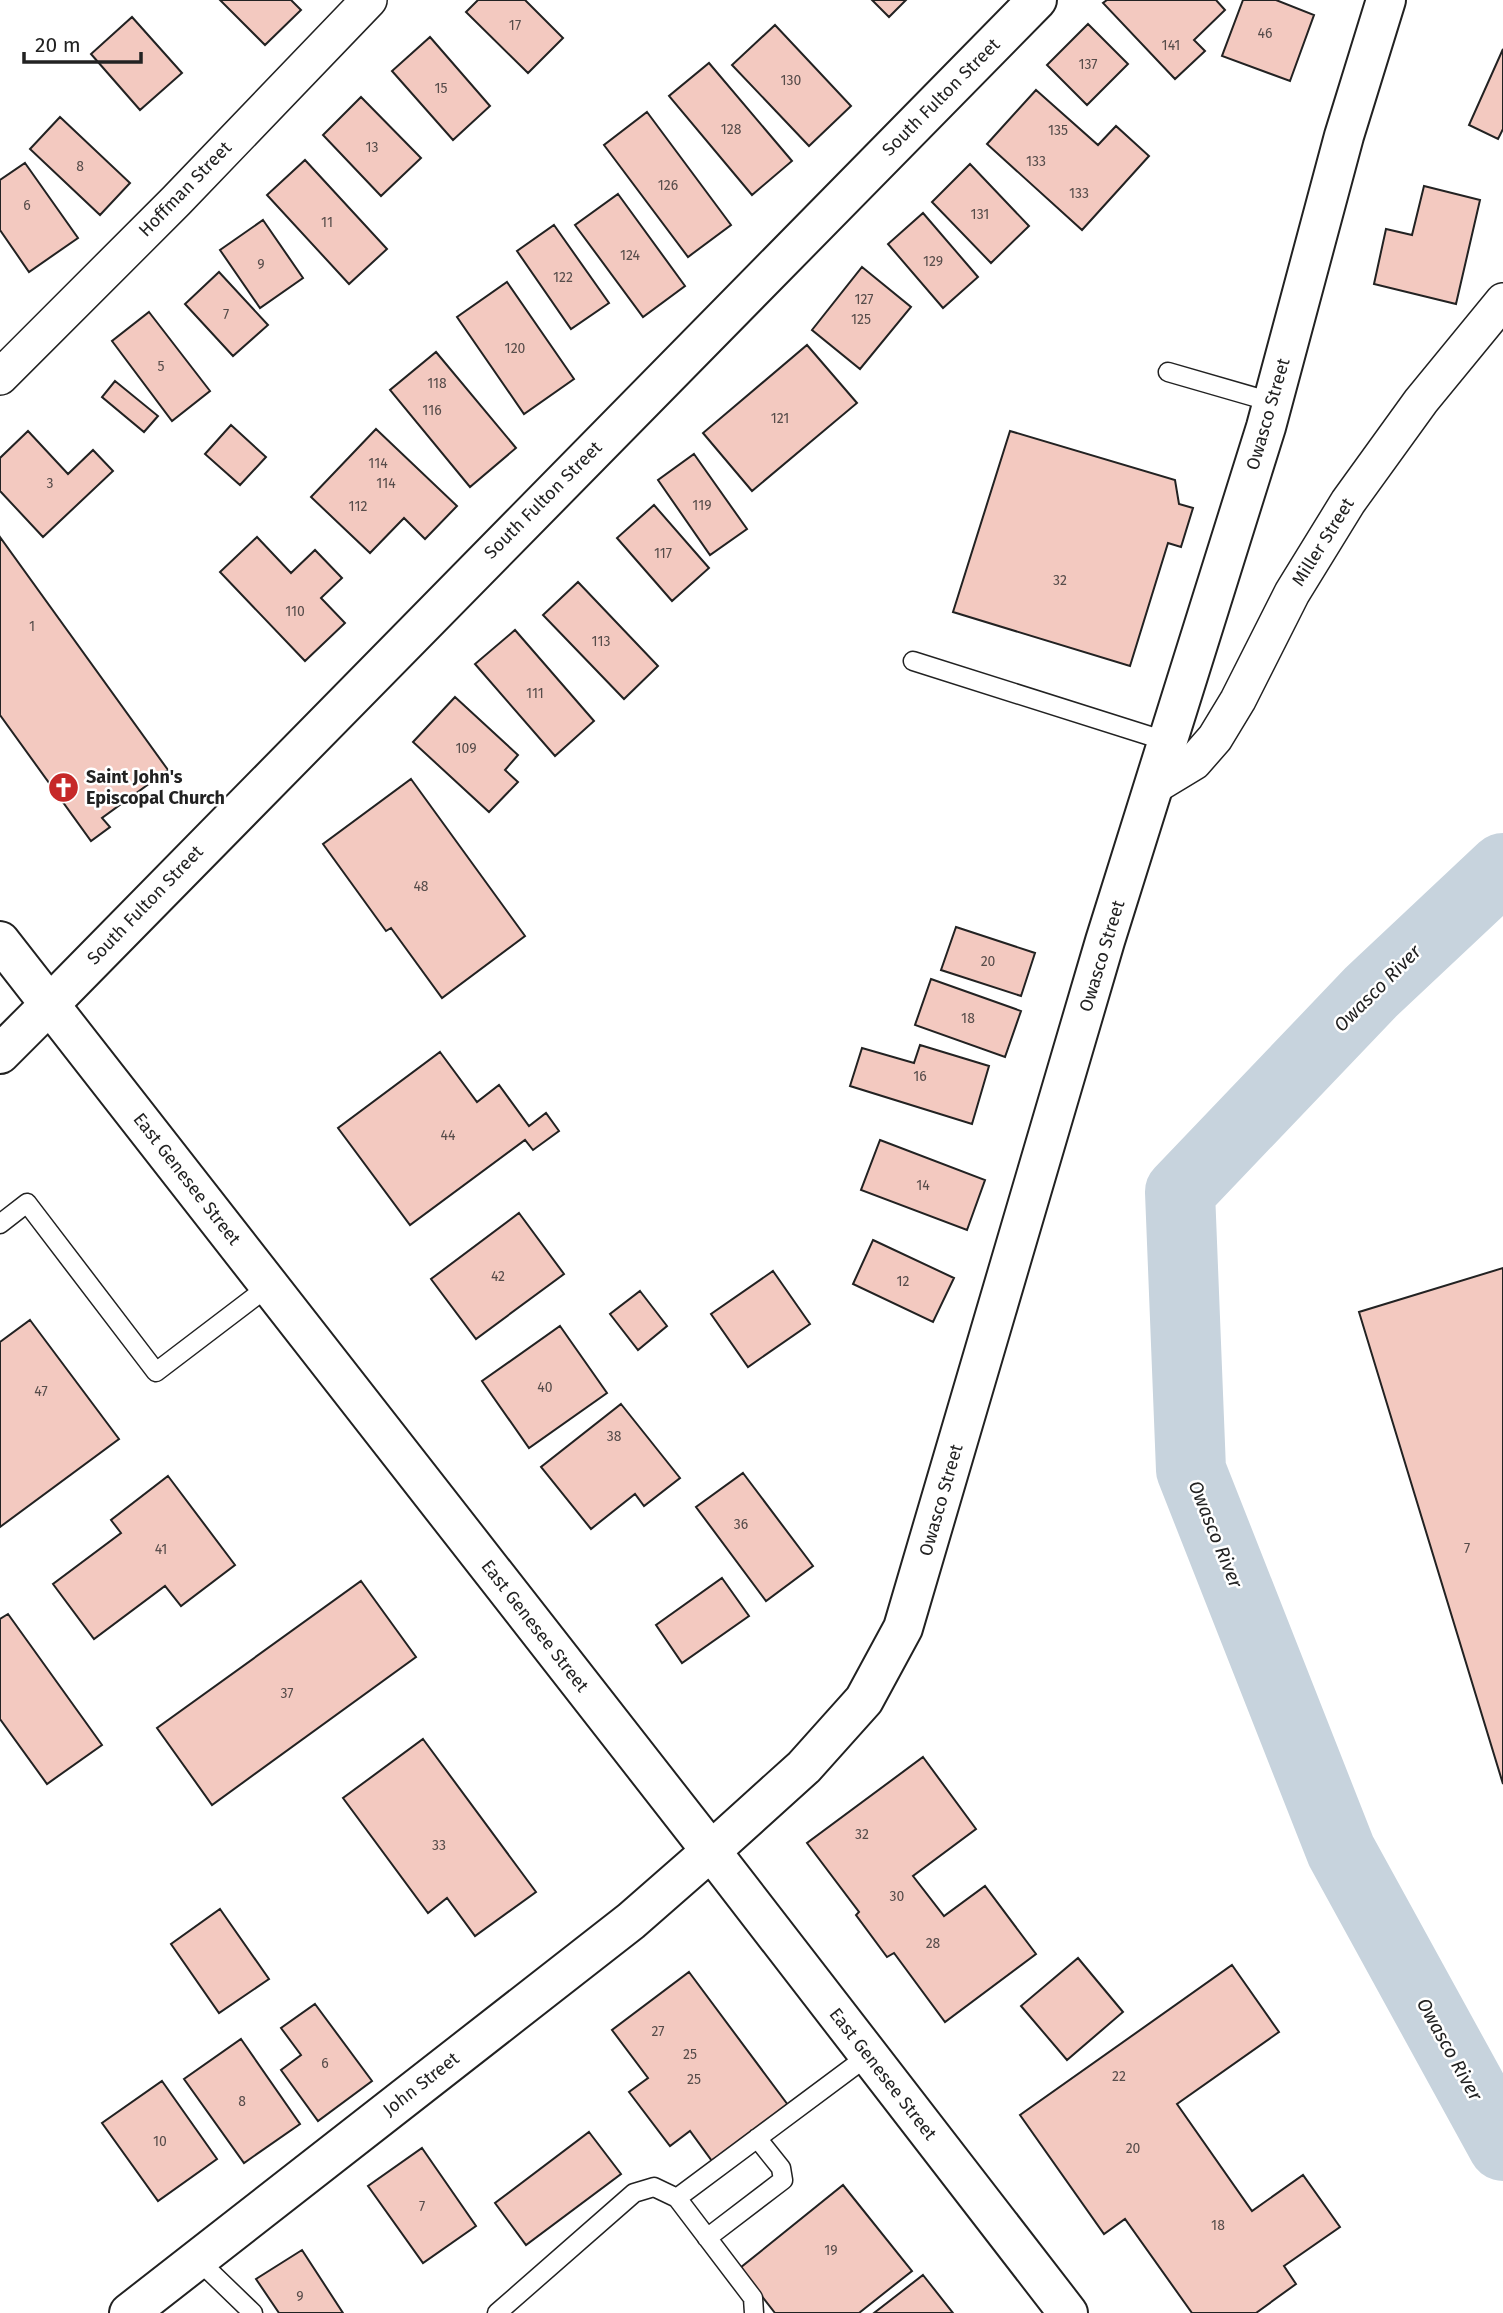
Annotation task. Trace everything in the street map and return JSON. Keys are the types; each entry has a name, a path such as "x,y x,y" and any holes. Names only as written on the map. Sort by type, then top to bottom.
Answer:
{"main road":[{"name":"South Fulton Street","path":"0,1054 1037,0"},
{"name":"Owasco Street","path":"711,1851 804,1767 864,1700 903,1628 1105,941 1156,785 1272,402 1344,136 1386,0"},
{"name":"East Genesee Street","path":"0,941 51,1003 1068,2313"},
{"name":"John Street","path":"129,2313 631,1921 711,1851"}],"street":[{"name":"Hoffman Street","path":"0,377 176,201 369,0"},
{"name":"Miller Street","path":"1156,785 1194,762 1214,738 1238,700 1292,593 1348,502 1413,412 1503,301"}],"lane":[{"path":"1168,372 1272,402"},
{"path":"913,661 1169,742"},
{"path":"0,1223 27,1203 156,1372 269,1286"},
{"path":"677,2198 869,2055"},
{"path":"707,2238 783,2180 781,2168 757,2138"},
{"path":"497,2313 634,2193 654,2187 677,2198 753,2298 754,2313"},
{"path":"197,2258 253,2313"}],"building":[{"path":"220,0 291,0 301,10 265,45"},
{"path":"478,0 525,0 563,38 528,73 466,12"},
{"path":"872,0 906,0 889,17"},
{"path":"1107,0 1216,0 1225,10 1194,40 1205,51 1175,79 1103,3"},
{"path":"1243,0 1276,0 1314,15 1290,81 1222,56"},
{"path":"132,17 182,73 140,110 91,54"},
{"path":"1088,24 1128,64 1087,105 1047,65"},
{"path":"775,25 851,106 809,146 732,65"},
{"path":"430,37 490,106 453,140 392,71"},
{"path":"1503,49 1503,129 1498,139 1469,125"},
{"path":"709,63 792,161 752,195 669,96"},
{"path":"1036,90 1098,145 1116,126 1149,156 1082,230 987,144"},
{"path":"361,97 421,158 381,196 323,135"},
{"path":"647,112 731,225 688,257 604,145"},
{"path":"60,117 130,183 100,215 30,149"},
{"path":"305,160 387,249 349,284 267,195"},
{"path":"25,163 78,238 29,272 0,230 0,180"},
{"path":"970,164 1029,226 991,263 932,202"},
{"path":"1424,186 1480,200 1456,304 1374,284 1386,229 1412,235"},
{"path":"618,194 685,286 643,317 575,225"},
{"path":"923,213 978,277 943,308 888,244"},
{"path":"263,220 303,278 260,308 220,250"},
{"path":"554,225 609,303 571,329 517,251"},
{"path":"862,267 911,307 860,369 812,330"},
{"path":"219,272 268,325 233,356 185,304"},
{"path":"507,282 574,379 524,414 457,317"},
{"path":"149,312 210,391 172,421 112,341"},
{"path":"807,345 857,403 752,491 703,433"},
{"path":"436,352 516,448 470,487 390,390"},
{"path":"115,381 158,416 144,432 102,397"},
{"path":"231,425 266,457 240,485 205,454"},
{"path":"376,429 457,506 425,539 404,518 370,553 311,497"},
{"path":"28,431 68,474 93,450 113,471 43,537 0,491 0,458"},
{"path":"1010,431 1175,480 1179,504 1193,508 1181,547 1168,543 1130,666 953,612"},
{"path":"694,454 747,529 710,555 658,480"},
{"path":"654,505 709,568 672,601 617,538"},
{"path":"0,537 168,770 102,818 110,827 91,841 0,715"},
{"path":"257,537 291,573 315,550 342,578 321,598 345,623 305,661 220,572"},
{"path":"578,582 658,666 624,699 543,615"},
{"path":"515,630 594,721 555,756 475,664"},
{"path":"455,697 518,755 505,770 518,782 489,812 413,742"},
{"path":"411,779 525,936 442,998 391,928 386,931 323,844"},
{"path":"956,927 1035,953 1021,996 941,970"},
{"path":"931,979 1021,1011 1005,1057 915,1025"},
{"path":"920,1045 989,1066 972,1124 850,1086 862,1048 914,1063"},
{"path":"440,1052 477,1102 499,1085 529,1126 546,1113 559,1131 533,1150 525,1140 410,1225 338,1128"},
{"path":"880,1140 985,1180 967,1230 861,1190"},
{"path":"519,1213 564,1274 476,1339 431,1279"},
{"path":"873,1240 954,1278 933,1322 853,1284"},
{"path":"1503,1268 1503,1784 1359,1312"},
{"path":"773,1271 810,1324 748,1367 711,1314"},
{"path":"640,1291 667,1326 638,1350 610,1314"},
{"path":"30,1320 119,1439 0,1527 0,1342"},
{"path":"560,1326 607,1393 529,1448 482,1381"},
{"path":"621,1404 680,1478 644,1506 635,1494 591,1529 541,1467"},
{"path":"743,1473 813,1566 766,1601 696,1507"},
{"path":"168,1476 235,1565 181,1606 165,1586 94,1639 53,1584 121,1533 111,1520"},
{"path":"722,1578 749,1616 682,1663 656,1625"},
{"path":"361,1581 416,1657 212,1805 157,1728"},
{"path":"8,1614 102,1745 47,1784 0,1719 0,1619"},
{"path":"423,1739 536,1892 475,1936 447,1898 428,1913 343,1798"},
{"path":"923,1757 976,1829 913,1876 944,1916 985,1886 1036,1954 945,2022 894,1953 887,1957 856,1915 859,1912 807,1843"},
{"path":"220,1909 269,1979 219,2013 171,1944"},
{"path":"1078,1958 1123,2012 1067,2060 1021,2006"},
{"path":"1232,1965 1279,2032 1177,2104 1252,2211 1303,2175 1340,2227 1284,2266 1296,2284 1256,2313 1192,2313 1125,2219 1104,2234 1020,2115"},
{"path":"689,1972 788,2105 712,2161 690,2131 670,2146 629,2092 648,2078 612,2030"},
{"path":"315,2004 372,2081 318,2121 281,2070 301,2055 281,2028"},
{"path":"241,2039 300,2124 244,2163 184,2079"},
{"path":"162,2081 217,2159 158,2201 102,2123"},
{"path":"589,2132 621,2174 526,2245 495,2203"},
{"path":"422,2148 476,2226 423,2263 368,2186"},
{"path":"843,2185 912,2271 859,2313 775,2313 740,2268"},
{"path":"302,2250 343,2313 279,2313 256,2279"},
{"path":"923,2275 953,2313 874,2313"}],"waterway":[{"name":"Owasco River","path":"1503,868 1371,992 1180,1192 1191,1470 1341,1851 1503,2146"}],"place":[{"name":"Saint John's Episcopal Church","path":"63,787"}]}
